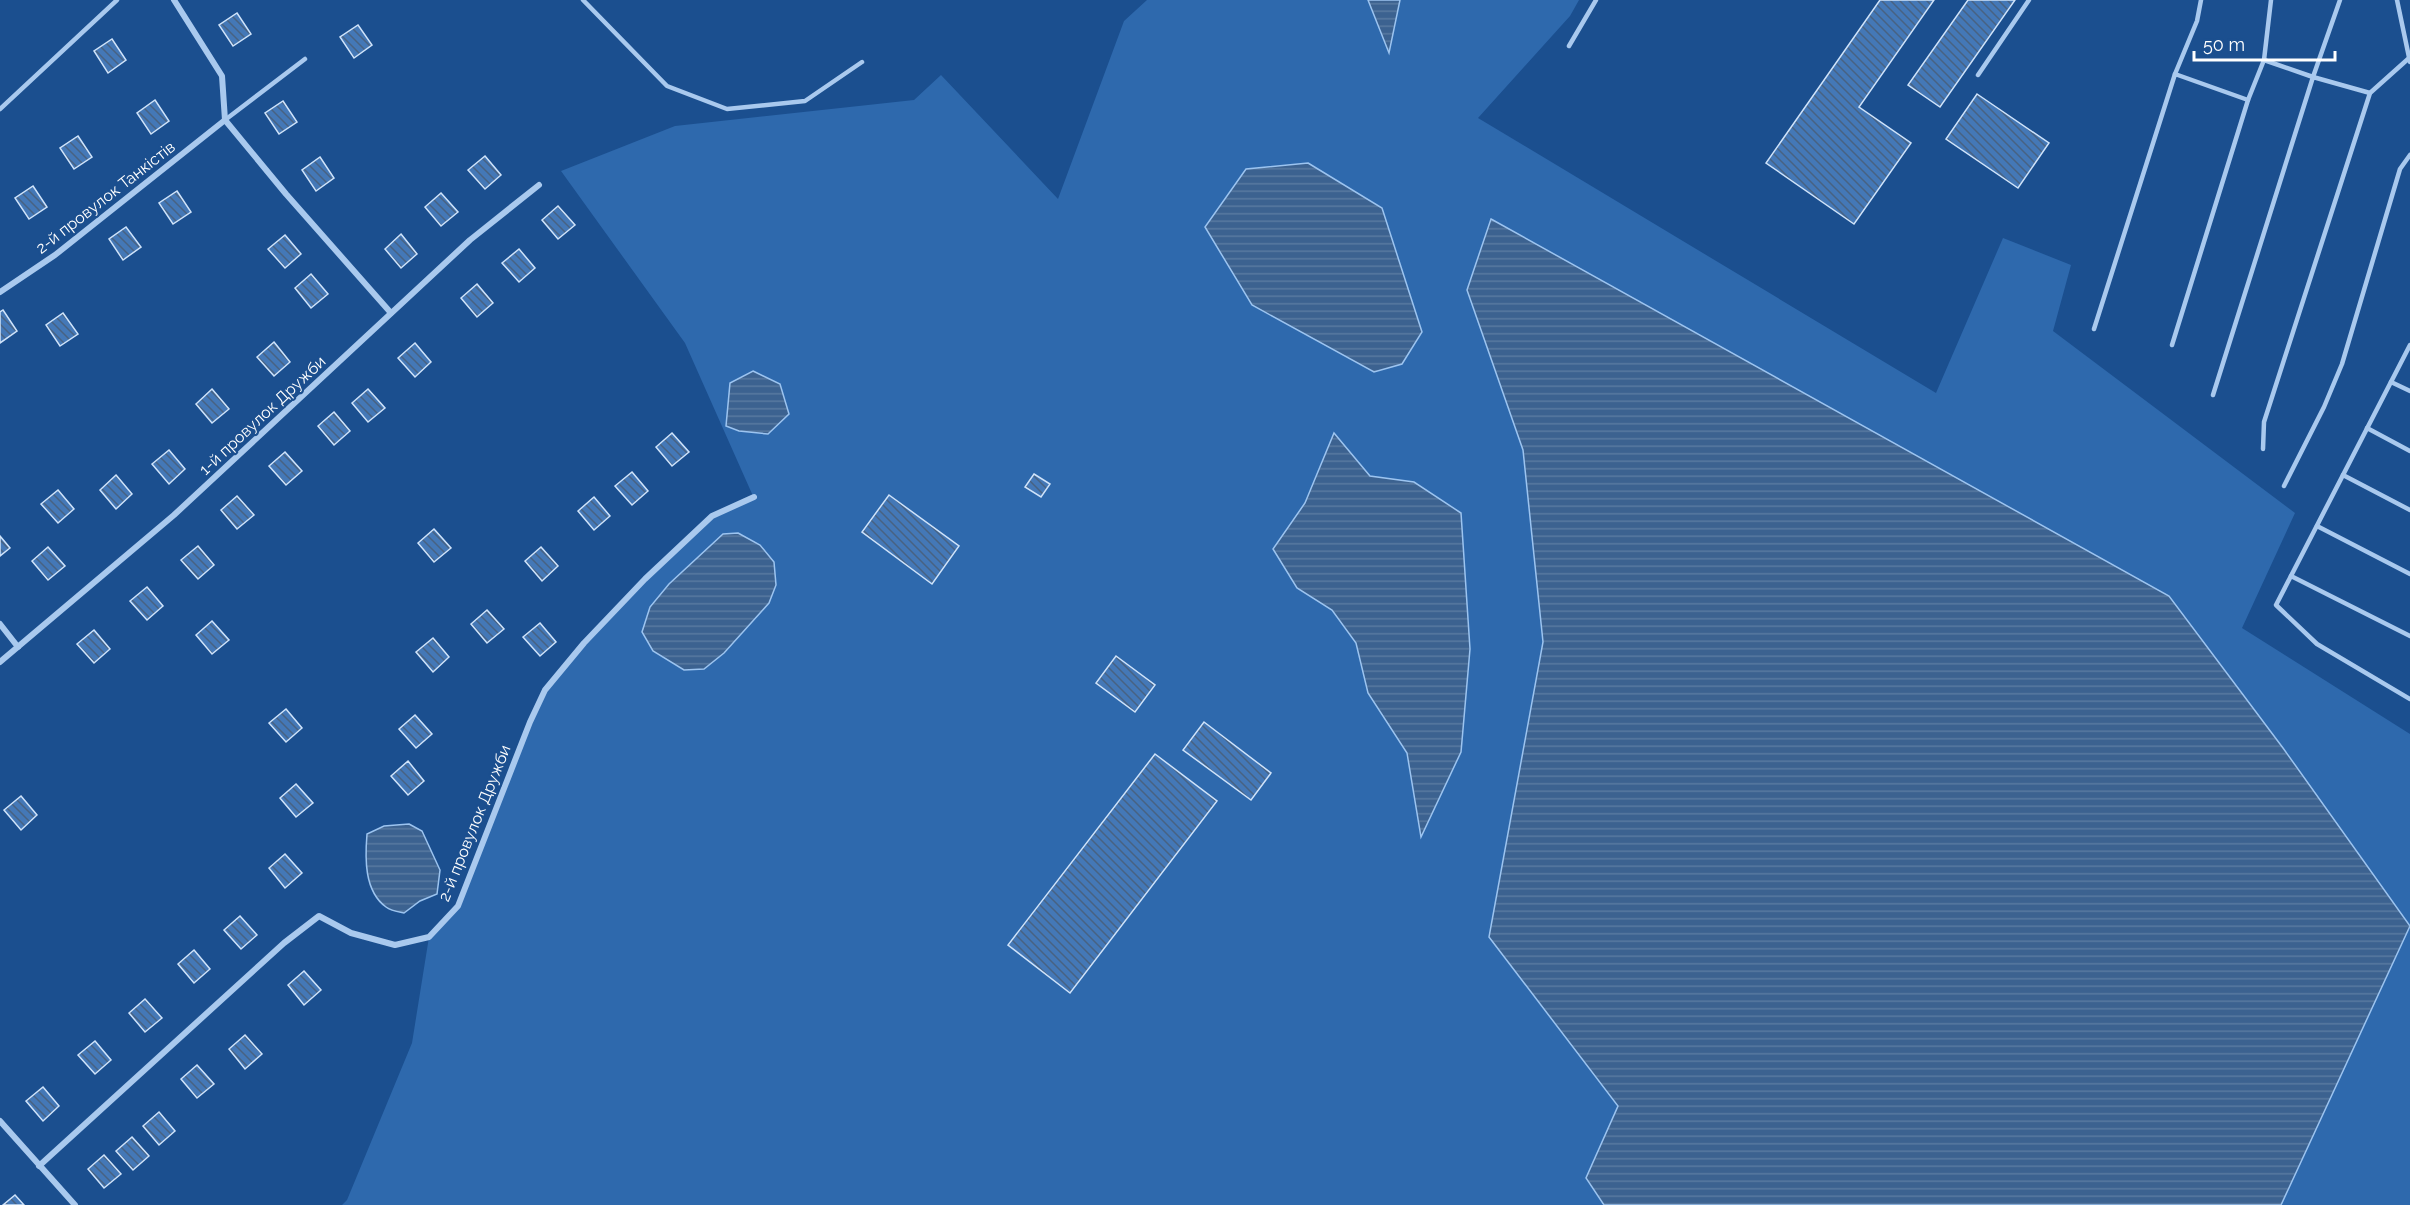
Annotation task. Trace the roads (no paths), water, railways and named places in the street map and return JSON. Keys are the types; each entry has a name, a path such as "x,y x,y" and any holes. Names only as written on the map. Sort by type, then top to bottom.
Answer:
{"street":[{"path":"174,0 222,76 225,120 286,194 391,313"},
{"name":"2-й провулок Танкістів","path":"0,292 55,255 225,120"},
{"name":"1-й провулок Дружби","path":"0,662 174,515 470,240 539,185"},
{"name":"2-й провулок Дружби","path":"39,1166 284,944 319,916 351,933 395,945 429,937 459,906 530,722 545,690 584,643 645,579 712,516 754,497"},
{"path":"0,624 18,647"},
{"path":"0,1121 75,1205"}],"lane":[{"path":"0,109 117,0"},
{"path":"584,0 667,86 727,109 805,101 862,62"},
{"path":"1569,46 1596,0"},
{"path":"1978,75 2029,0"},
{"path":"2094,329 2175,74 2197,21 2201,0"},
{"path":"2172,345 2248,100 2264,60 2271,0"},
{"path":"2213,395 2313,77 2340,0"},
{"path":"2263,449 2264,422 2370,93 2409,61 2397,0"},
{"path":"225,120 306,59"},
{"path":"2264,60 2370,93"},
{"path":"2175,74 2248,100"},
{"path":"2284,486 2324,407 2342,364 2400,169 2410,155"},
{"path":"2410,345 2276,605 2317,644 2410,699"},
{"path":"2391,381 2410,391"},
{"path":"2367,428 2410,451"},
{"path":"2343,475 2410,510"},
{"path":"2317,525 2410,574"},
{"path":"2291,576 2410,636"}]}
